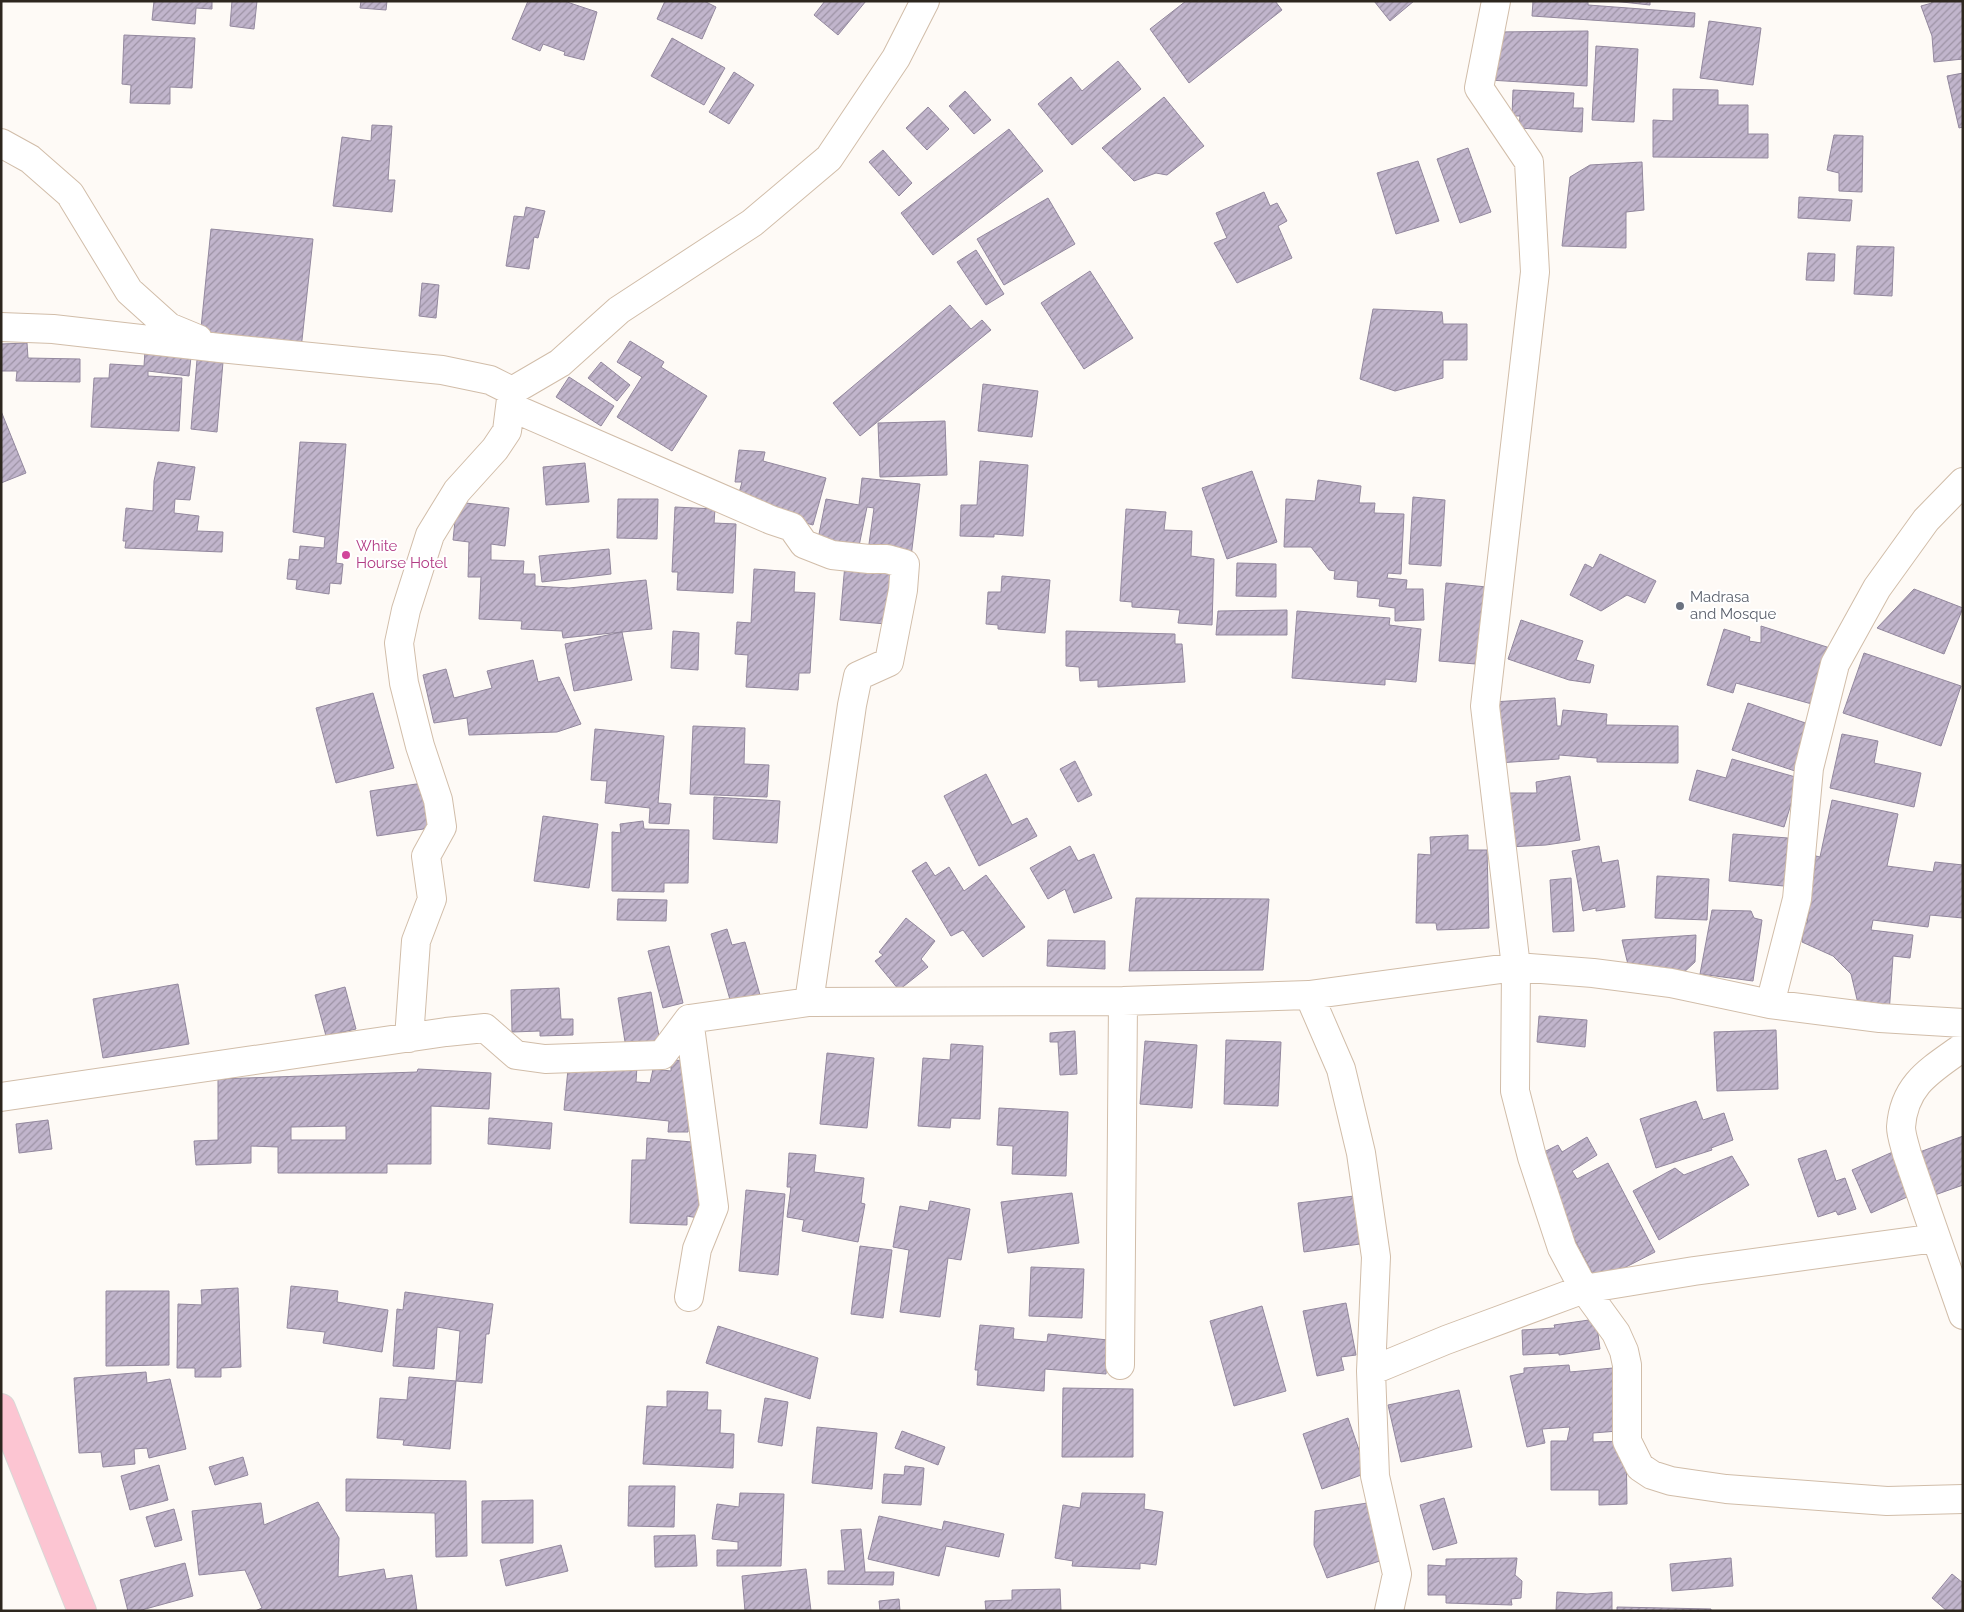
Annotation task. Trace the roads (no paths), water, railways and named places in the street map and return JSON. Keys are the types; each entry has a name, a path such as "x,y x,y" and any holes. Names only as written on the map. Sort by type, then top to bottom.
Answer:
{"main road":[{"path":"1,1408 82,1611"}],"street":[{"path":"409,1038 416,941 432,899 426,856 442,827 438,800 420,746 404,683 399,643 406,610 430,535 457,491 495,449 507,430 512,399 560,363 619,310 752,224 829,158 896,58 925,1"},
{"path":"1496,1 1479,88 1529,162 1535,272 1485,706 1516,967 1515,1091 1545,1199 1562,1248 1584,1289 1616,1333 1624,1351 1627,1365 1627,1441 1640,1467 1652,1475 1671,1481 1797,1495 1887,1500 1963,1499"},
{"path":"1,143 30,159 70,194 129,290 169,327 220,348"},
{"path":"1,328 53,329 442,370 490,380 512,399 771,520 792,527 804,544 832,555 869,560 887,559 905,564 903,590 889,662 858,676 852,705 809,1002"},
{"path":"1770,1004 1797,899 1809,768 1835,664 1877,588 1926,520 1963,482"},
{"path":"1,1097 485,1028 516,1055 545,1059 662,1055 689,1019 809,1002 1123,1001 1309,995 1516,967 1594,973 1672,983 1770,1004 1880,1018 1963,1023"},
{"path":"1309,995 1341,1068 1361,1153 1376,1258 1371,1371 1375,1476 1397,1574 1389,1611"},
{"path":"1120,1365 1123,1001"},
{"path":"689,1019 714,1207 697,1249 689,1298"},
{"path":"1963,1047 1918,1082 1906,1102 1901,1128 1907,1154 1963,1315"},
{"path":"1371,1371 1446,1340 1584,1289 1694,1271 1936,1238"}],"place":[{"name":"White Hourse Hotel","path":"346,555"},
{"name":"Madrasa and Mosque","path":"1680,606"}]}
